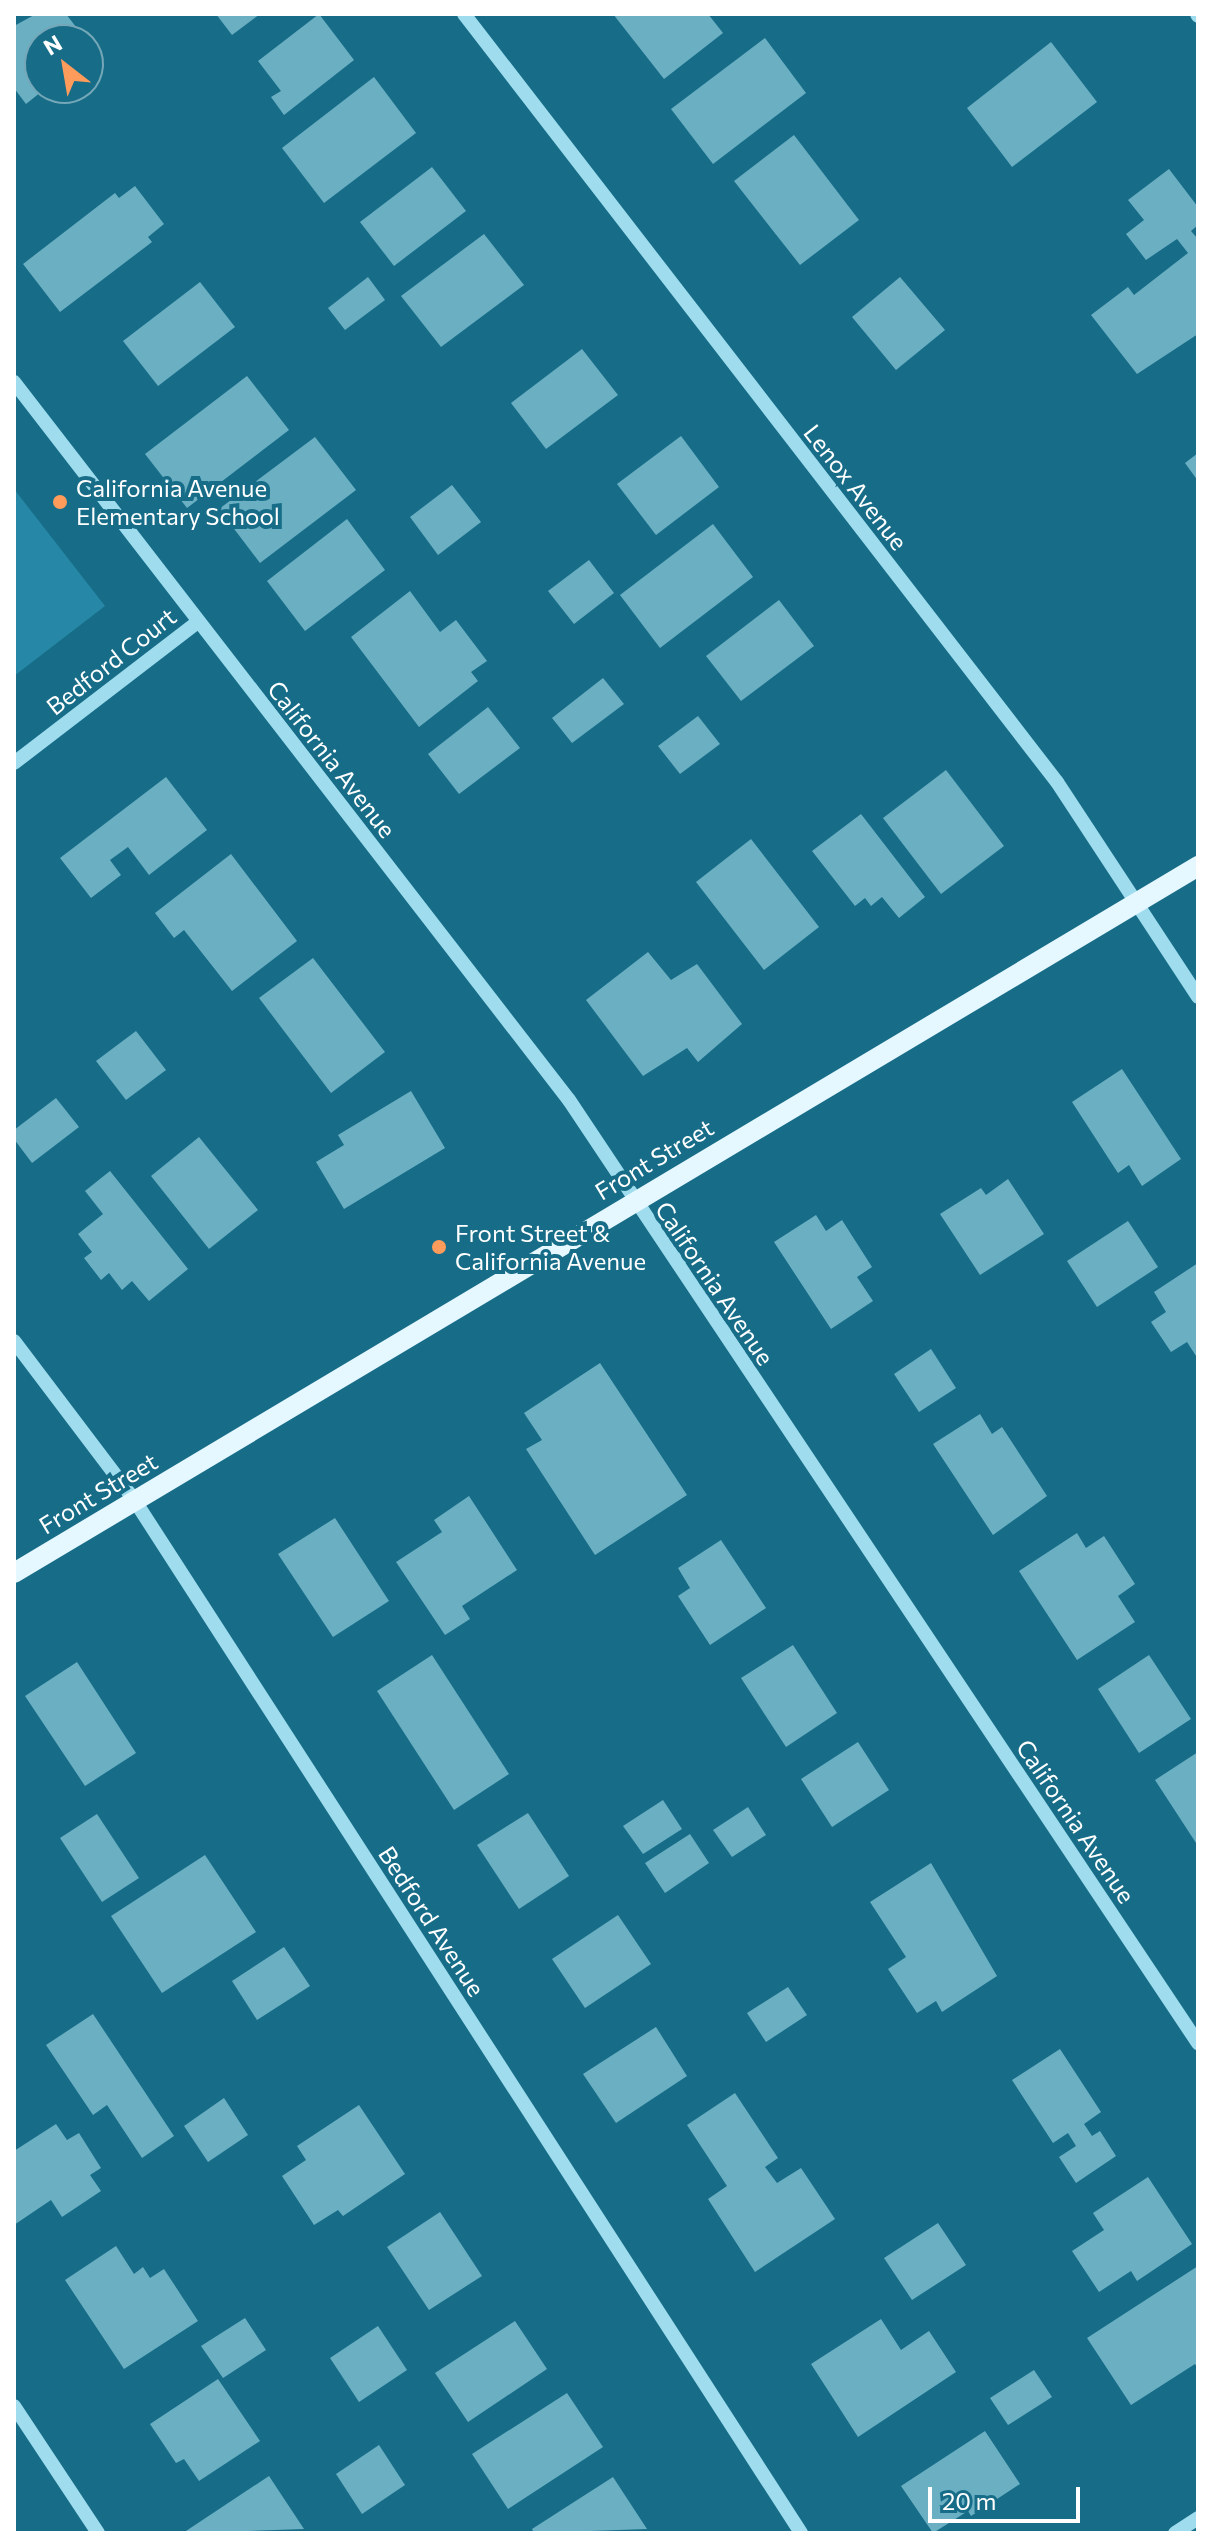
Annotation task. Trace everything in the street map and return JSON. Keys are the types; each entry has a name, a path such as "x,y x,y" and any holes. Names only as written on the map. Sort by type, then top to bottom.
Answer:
{"main road":[{"name":"Front Street","path":"14,1573 1198,866"}],"street":[{"name":"Lenox Avenue","path":"464,14 1057,782 1135,903 1195,988"},
{"name":"California Avenue","path":"14,382 569,1100 1198,2043"},
{"name":"Bedford Court","path":"14,763 198,622"},
{"name":"Bedford Avenue","path":"14,1341 135,1501 801,2533"},
{"path":"14,2406 98,2533"},
{"path":"1175,2533 1198,2518"}],"shaded area":[{"path":"14,489 105,606 14,676"}],"building":[{"path":"36,14 66,14 74,24 24,24 24,101 14,88 14,26"},
{"path":"216,14 260,14 232,35"},
{"path":"319,14 354,60 284,115 271,97 281,91 258,61"},
{"path":"613,14 708,14 723,33 664,79"},
{"path":"765,38 806,93 713,164 671,109"},
{"path":"1051,42 1097,102 1012,167 967,108"},
{"path":"374,77 416,133 324,203 282,148"},
{"path":"794,135 859,220 800,265 734,181"},
{"path":"432,167 466,211 394,266 360,222"},
{"path":"1169,169 1198,207 1198,225 1191,231 1198,239 1198,334 1137,374 1091,315 1128,287 1134,295 1188,253 1177,239 1146,260 1126,234 1144,220 1128,200"},
{"path":"135,186 164,224 148,237 152,242 60,312 23,264 115,193 119,198"},
{"path":"484,234 524,285 441,347 401,296"},
{"path":"368,277 385,300 345,330 328,308"},
{"path":"900,277 945,330 896,370 852,317"},
{"path":"200,282 235,327 158,386 123,341"},
{"path":"582,349 618,395 546,449 511,403"},
{"path":"247,376 289,430 187,508 145,454"},
{"path":"681,436 719,487 656,535 617,484"},
{"path":"315,437 356,490 260,563 219,509"},
{"path":"1198,453 1198,481 1185,463"},
{"path":"452,485 481,522 438,555 410,517"},
{"path":"347,519 385,570 305,631 267,581"},
{"path":"713,524 753,577 660,648 620,595"},
{"path":"589,560 614,593 574,624 548,591"},
{"path":"410,591 440,632 456,620 487,661 471,672 478,681 419,727 351,637"},
{"path":"779,600 814,646 741,701 706,656"},
{"path":"603,678 624,704 572,743 552,718"},
{"path":"488,707 520,748 459,794 428,754"},
{"path":"698,716 720,744 680,774 658,746"},
{"path":"946,770 1004,846 941,894 883,818"},
{"path":"166,777 207,830 149,875 128,847 110,860 121,875 91,898 60,858"},
{"path":"861,814 925,897 899,918 882,897 871,906 865,898 855,906 812,851"},
{"path":"751,839 819,927 764,970 696,882"},
{"path":"231,854 297,941 232,991 184,930 174,938 155,913"},
{"path":"648,952 671,980 697,964 742,1024 698,1062 687,1048 643,1076 586,1000"},
{"path":"313,958 385,1052 331,1093 259,998"},
{"path":"136,1031 166,1070 126,1100 96,1061"},
{"path":"1122,1069 1181,1159 1142,1186 1129,1165 1118,1173 1072,1102"},
{"path":"411,1091 445,1148 344,1209 316,1162 344,1145 338,1135"},
{"path":"56,1098 79,1127 32,1163 14,1139 14,1130"},
{"path":"199,1137 258,1210 209,1249 151,1176"},
{"path":"110,1171 188,1269 149,1301 132,1281 122,1290 109,1273 101,1280 84,1258 92,1252 78,1234 103,1214 85,1191"},
{"path":"1008,1179 1044,1234 980,1275 940,1214 981,1188 986,1195"},
{"path":"816,1215 826,1231 842,1220 872,1267 857,1277 873,1301 831,1329 774,1242"},
{"path":"1128,1221 1158,1267 1097,1307 1067,1261"},
{"path":"1198,1263 1198,1359 1187,1342 1171,1352 1151,1322 1166,1312 1154,1292"},
{"path":"931,1349 956,1388 919,1412 894,1374"},
{"path":"600,1363 687,1495 595,1555 526,1449 542,1440 524,1413"},
{"path":"980,1414 992,1434 1002,1427 1047,1496 993,1535 933,1444"},
{"path":"469,1496 517,1570 462,1606 470,1619 445,1635 396,1562 442,1532 434,1520"},
{"path":"335,1518 389,1601 333,1637 278,1554"},
{"path":"1077,1533 1086,1548 1104,1536 1135,1584 1118,1596 1135,1622 1077,1660 1019,1571"},
{"path":"721,1540 766,1608 710,1645 678,1596 690,1588 678,1568"},
{"path":"793,1645 837,1713 786,1747 741,1678"},
{"path":"432,1655 509,1774 454,1810 377,1691"},
{"path":"1149,1655 1191,1719 1139,1753 1098,1689"},
{"path":"77,1662 136,1753 85,1786 25,1696"},
{"path":"858,1742 889,1790 832,1827 801,1779"},
{"path":"1198,1752 1198,1846 1155,1780"},
{"path":"663,1800 682,1829 643,1854 623,1826"},
{"path":"748,1807 766,1835 732,1857 713,1830"},
{"path":"528,1813 569,1876 519,1909 477,1845"},
{"path":"97,1814 139,1878 102,1902 60,1838"},
{"path":"690,1834 709,1863 665,1893 645,1863"},
{"path":"205,1855 256,1932 162,1993 111,1916"},
{"path":"931,1863 997,1976 942,2012 936,2001 917,2013 888,1969 906,1957 870,1902"},
{"path":"618,1915 651,1964 585,2008 552,1959"},
{"path":"284,1947 310,1986 257,2020 232,1981"},
{"path":"788,1987 807,2015 766,2042 747,2013"},
{"path":"93,2014 174,2136 142,2158 107,2105 93,2115 46,2045"},
{"path":"656,2027 687,2076 616,2123 583,2074"},
{"path":"1060,2049 1101,2112 1084,2124 1092,2136 1100,2131 1116,2156 1076,2183 1059,2157 1076,2146 1068,2133 1053,2143 1012,2080"},
{"path":"735,2093 778,2158 765,2167 777,2183 801,2168 835,2219 755,2272 708,2199 727,2186 687,2125"},
{"path":"224,2098 248,2135 208,2162 184,2126"},
{"path":"359,2105 405,2174 343,2216 338,2210 314,2225 282,2176 306,2160 297,2146"},
{"path":"56,2124 67,2140 79,2133 101,2168 90,2175 101,2191 62,2217 51,2200 14,2225 14,2151"},
{"path":"1148,2177 1192,2244 1137,2281 1131,2271 1099,2292 1072,2251 1104,2230 1093,2213"},
{"path":"440,2212 482,2276 429,2310 387,2247"},
{"path":"938,2223 966,2265 912,2300 884,2258"},
{"path":"116,2246 134,2274 143,2267 150,2278 164,2269 198,2321 124,2369 65,2280"},
{"path":"1198,2266 1198,2369 1195,2364 1131,2405 1087,2338"},
{"path":"245,2318 266,2350 223,2378 201,2346"},
{"path":"881,2319 901,2350 929,2331 956,2372 858,2437 811,2364"},
{"path":"515,2321 547,2369 468,2422 435,2373"},
{"path":"378,2326 407,2370 359,2402 330,2358"},
{"path":"1034,2370 1052,2397 1008,2425 990,2398"},
{"path":"218,2379 260,2441 199,2481 184,2459 176,2463 150,2424"},
{"path":"567,2393 603,2447 508,2509 472,2454"},
{"path":"985,2431 1020,2484 971,2516 968,2511 933,2533 901,2486"},
{"path":"379,2445 405,2485 362,2514 336,2474"},
{"path":"269,2476 304,2529 187,2533 186,2531"},
{"path":"613,2477 647,2529 534,2533 532,2529"}],"place":[{"name":"California Avenue Elementary School","path":"60,502"},
{"name":"Front Street & California Avenue","path":"439,1247"}]}
